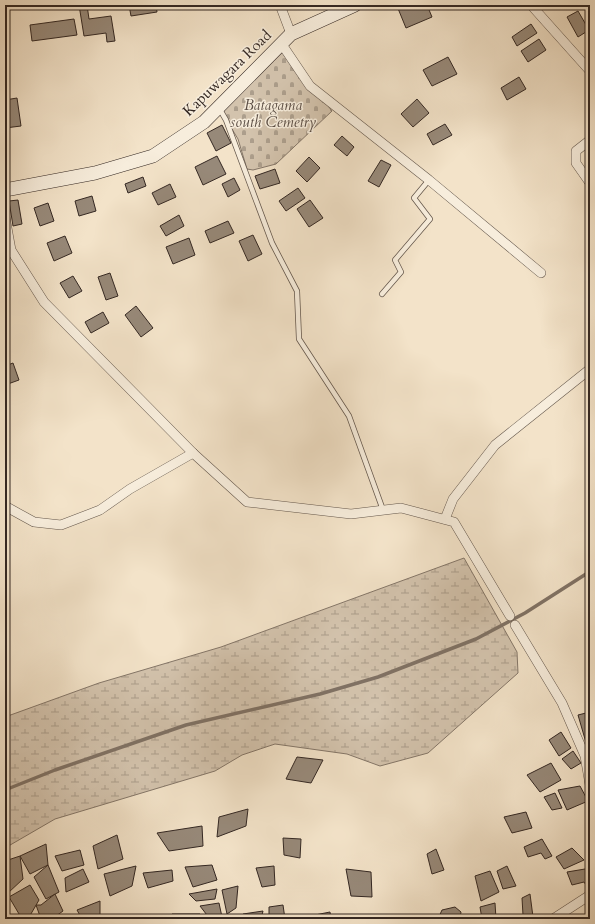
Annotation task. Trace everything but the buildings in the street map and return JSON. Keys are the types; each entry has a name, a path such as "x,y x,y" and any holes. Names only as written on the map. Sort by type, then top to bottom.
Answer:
{"street":[{"path":"280,5 291,34"},
{"name":"Kapuwagara Road","path":"5,190 95,173 153,156 204,122 291,34 355,5"},
{"path":"531,5 590,71"},
{"path":"281,43 310,86 429,180 540,273"},
{"path":"590,140 576,151 576,163 590,183"},
{"path":"5,217 11,250 44,302 193,453 247,502 351,514 401,508 454,522 510,616"},
{"path":"445,519 453,499 495,445 590,369"},
{"path":"5,506 34,522 61,525 100,510 130,488 193,453"},
{"path":"515,625 562,703 585,756 590,785"},
{"path":"553,919 590,895"}],"lane":[{"path":"219,106 226,120 272,243 297,290 298,339 349,416 383,510"},
{"path":"382,294 401,272 395,260 430,219 414,198 429,180"}],"green space":[{"name":"Batagama south Cemetry","path":"284,50 332,111 276,164 253,170 247,169 238,139 221,111"},
{"path":"464,558 517,652 518,673 428,753 380,766 347,754 275,744 242,755 215,771 55,819 5,848 5,717 99,683 221,647"}],"waterway":[{"path":"5,790 55,770 186,725 320,694 378,677 476,639 525,613 586,574"}]}
